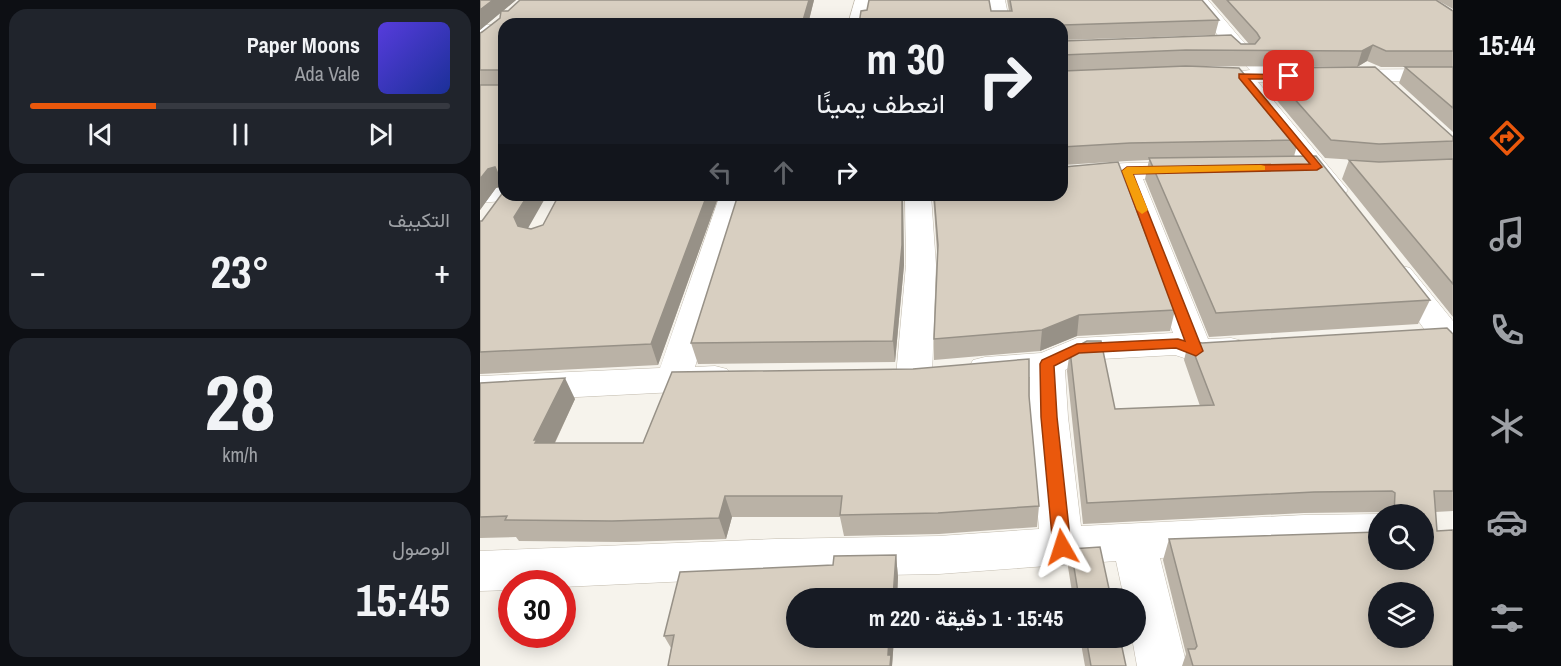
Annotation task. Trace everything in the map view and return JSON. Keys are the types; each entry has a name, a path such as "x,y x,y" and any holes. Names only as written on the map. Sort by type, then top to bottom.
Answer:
{"street":[{"path":"858,18 863,0"},
{"path":"997,0 1000,18"},
{"path":"1199,0 1233,42 1267,76"},
{"path":"1210,42 1233,42"},
{"path":"1356,57 1385,85"},
{"path":"1352,212 1317,167 1231,76 1267,76 1385,85 1453,75"},
{"path":"1282,168 1350,169"},
{"path":"1068,175 1210,169"},
{"path":"1127,171 1196,351"},
{"path":"480,195 498,194"},
{"path":"487,223 501,201"},
{"path":"674,379 731,201"},
{"path":"918,201 921,265 940,374"},
{"path":"1386,257 1420,303 1451,327"},
{"path":"1410,337 1451,327"},
{"path":"878,376 940,374 1047,364 1077,349 1178,344 1196,351 1268,346"},
{"path":"1047,364 1049,417 1062,547"},
{"path":"480,389 674,379 746,378"},
{"path":"480,571 775,558 939,555 1134,542 1304,533 1368,532"},
{"path":"1134,542 1162,666"}],"building":[{"path":"480,0 493,0 480,10"},
{"path":"520,0 809,0 804,18 500,18 501,11 508,11"},
{"path":"869,0 989,0 991,11 1012,11 1010,0 1202,0 1219,20 1068,25 1068,18 860,18 861,11 867,10"},
{"path":"1227,0 1436,0 1453,11 1453,51 1386,51 1373,45 1362,51 1186,50 1068,55 1068,41 1231,35 1241,44 1255,44 1260,38"},
{"path":"498,20 498,70 480,70 480,33"},
{"path":"1186,66 1239,68 1299,140 1130,143 1068,147 1068,71"},
{"path":"1375,67 1453,137 1453,141 1379,144 1331,140 1267,68"},
{"path":"1405,67 1453,67 1453,108"},
{"path":"480,85 498,85 498,174 495,167 488,169 480,179"},
{"path":"1316,156 1430,300 1216,313 1149,158"},
{"path":"1453,159 1453,284 1349,160 1379,162"},
{"path":"1118,162 1175,310 1079,315 1042,330 934,339 938,245 934,201 1068,201 1068,167"},
{"path":"498,199 498,201 524,201 514,217 518,226 531,229 543,225 556,201 705,201 651,344 480,352 480,221"},
{"path":"736,201 902,201 902,245 893,341 691,343"},
{"path":"1447,328 1453,334 1453,491 1434,491 1437,531 1453,530 1453,666 1193,666 1188,649 1195,649 1197,646 1169,539 1368,532 1368,570 1434,570 1434,504 1394,504 1395,493 1392,491 1314,492 1087,503 1070,350 1087,341 1101,341 1115,409 1214,405 1189,340 1202,343"},
{"path":"1029,359 1029,396 1039,506 938,513 840,515 842,496 725,496 719,518 612,521 505,520 507,516 480,517 480,383 565,378 534,440 537,440 535,443 643,443 672,372 913,369"},
{"path":"1100,547 1109,588 1077,588 1071,549"},
{"path":"896,555 894,588 786,588 786,648 888,648 888,655 891,655 890,666 668,666 674,635 664,636 680,572 833,565 834,556"},
{"path":"1088,648 1122,648 1126,666 1091,666"}],"slow traffic":[{"path":"1142,210 1127,171 1261,168"}],"route":[{"path":"1062,547 1049,417 1047,364 1077,349 1178,344 1196,351 1127,171 1317,167 1242,76 1289,76"}]}
